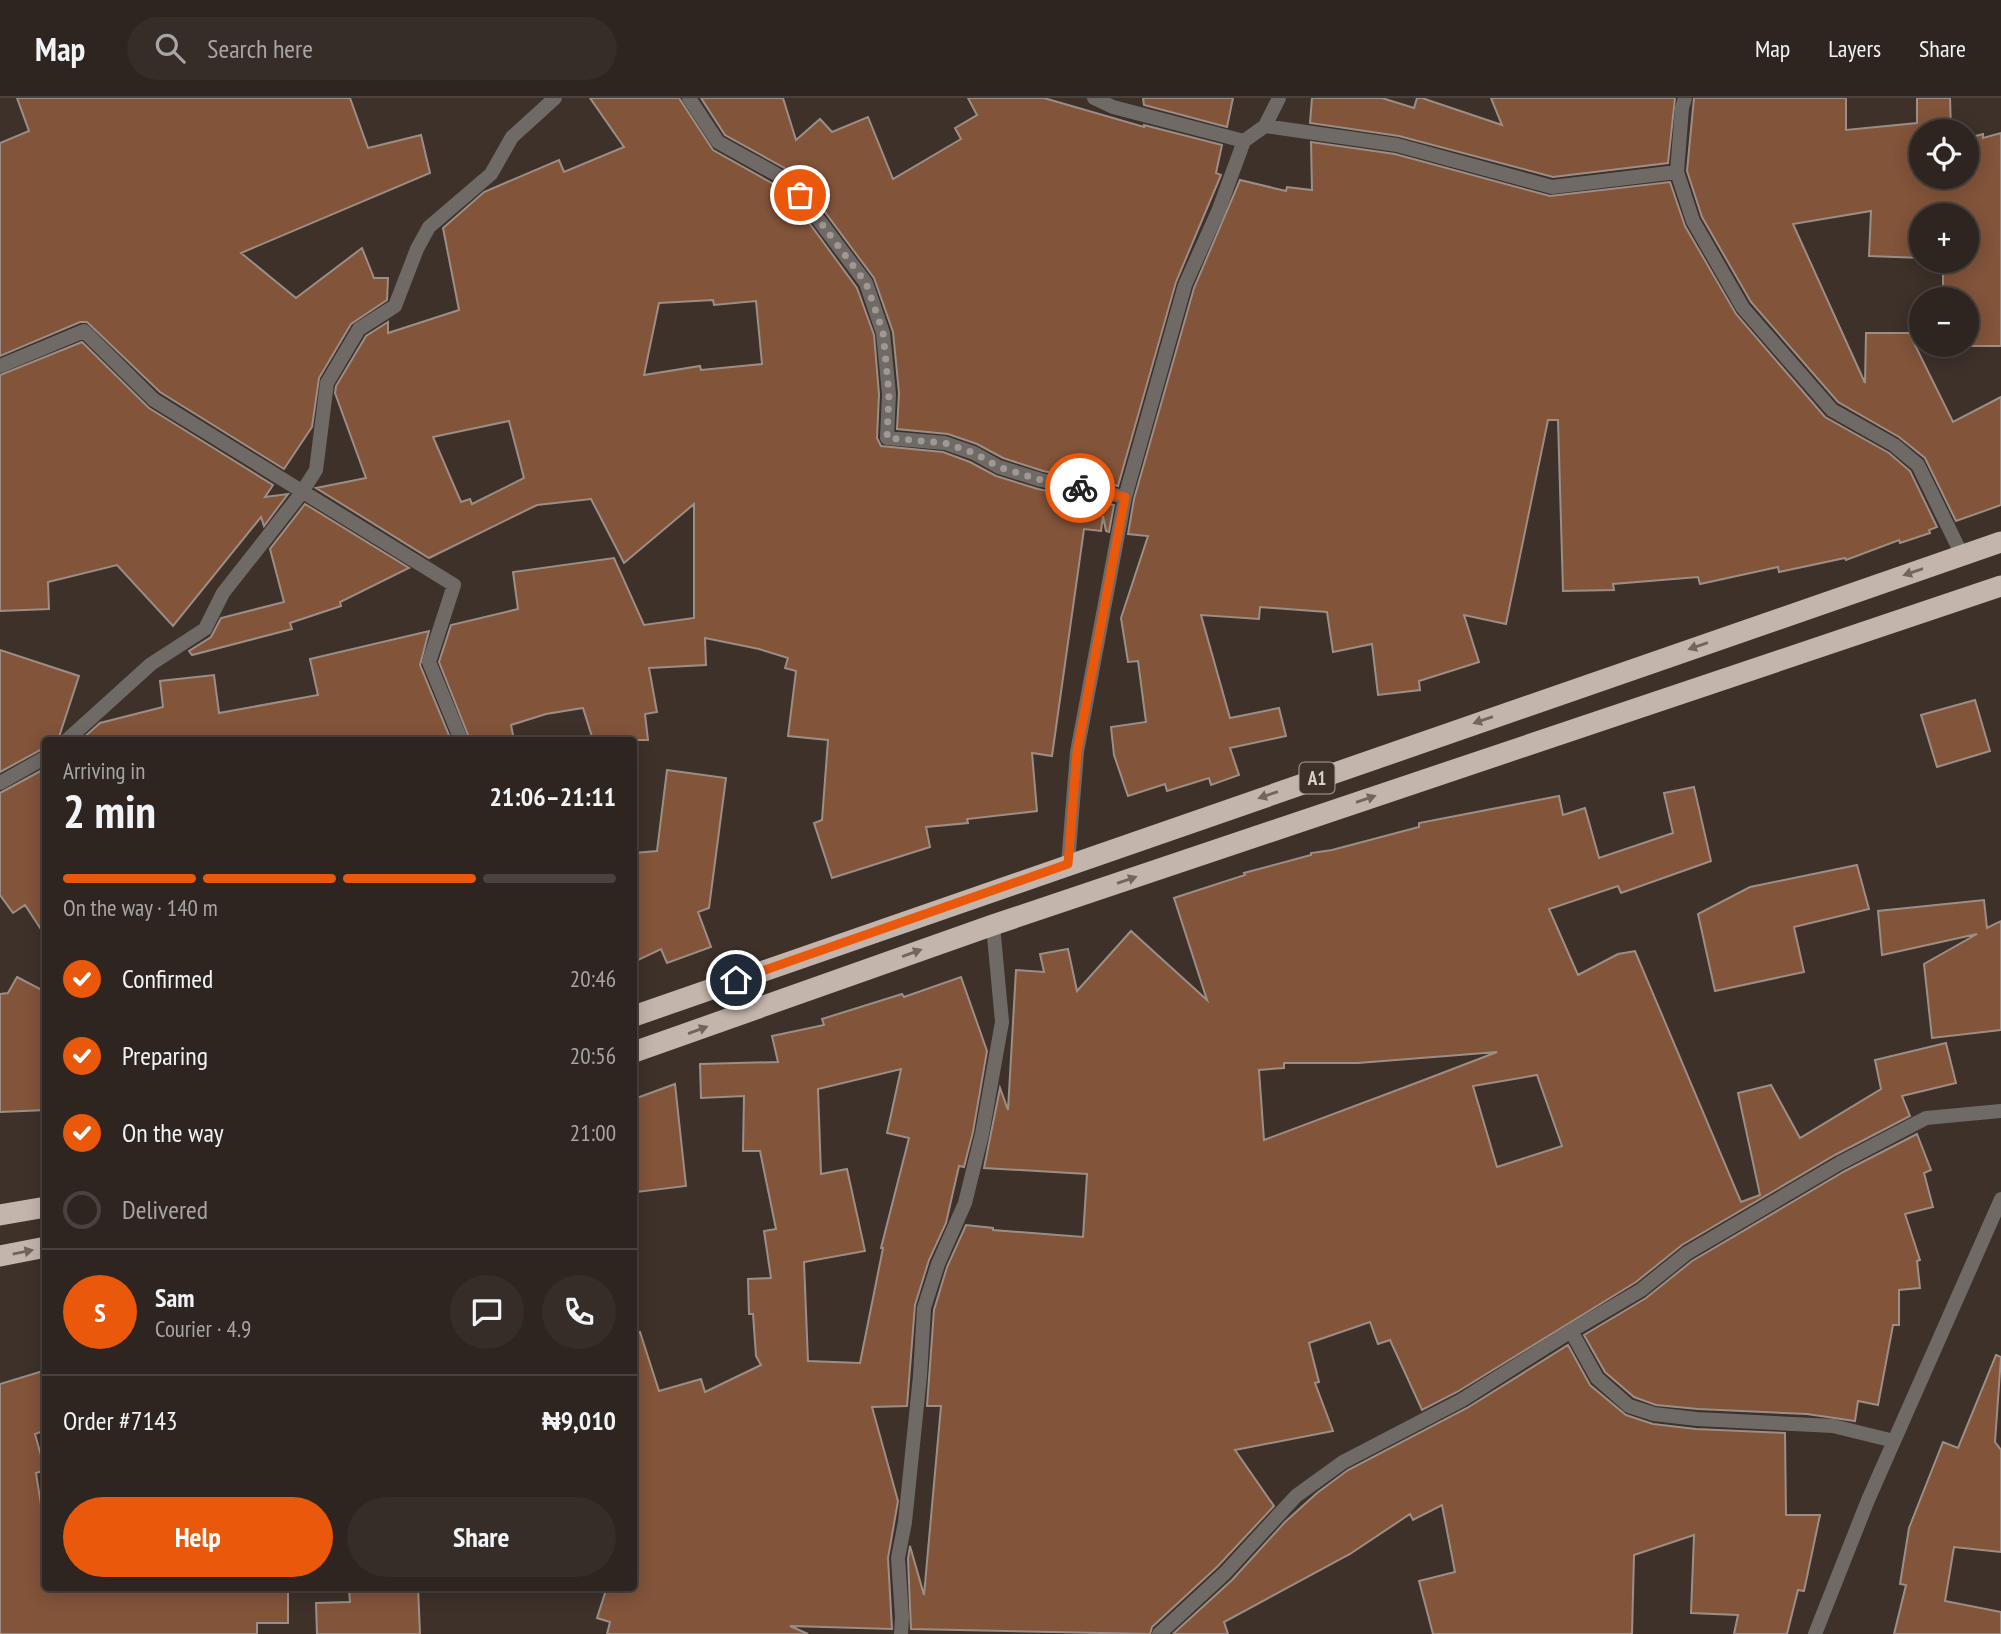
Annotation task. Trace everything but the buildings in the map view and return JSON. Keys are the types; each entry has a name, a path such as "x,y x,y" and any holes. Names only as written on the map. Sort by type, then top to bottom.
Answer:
{"highway":[{"name":"A1","path":"637,1015 2001,542"},
{"name":"A1","path":"637,1051 993,925 2001,586"},
{"path":"0,1215 42,1208"},
{"path":"0,1256 42,1248"}],"street":[{"path":"70,737 151,664 205,629 223,593 300,495 316,470 327,383 359,329 395,306 417,249 429,227 491,174 512,137 555,98"},
{"path":"689,98 718,142 783,178 800,195 866,283 883,332 889,394 887,438 945,443 974,453 999,467 1041,480 1125,497"},
{"path":"1094,98 1113,107 1244,141"},
{"path":"1068,864 1077,752 1125,497 1185,285 1219,209 1244,141 1265,126 1279,98"},
{"path":"1685,98 1677,172 1693,221 1743,307 1832,410 1894,445 1918,465 1962,555"},
{"path":"1265,126 1397,145 1552,187 1677,172"},
{"path":"0,366 84,331 154,400 454,585 429,663 460,737"},
{"path":"0,783 42,760"},
{"path":"901,1634 898,1558 905,1522 924,1308 938,1264 965,1203 982,1134 1002,1023 993,925"},
{"path":"1159,1634 1225,1573 1297,1496 1343,1462 1462,1400 1642,1290 1687,1253 1840,1163 1926,1118 2001,1111"},
{"path":"1815,1634 1868,1500 2001,1199"},
{"path":"1571,1331 1597,1378 1629,1406 1654,1414 1697,1419 1833,1426 1894,1441"}],"way so far":[{"path":"800,195 866,283 883,332 889,394 887,438 945,443 974,453 999,467 1080,488"}],"route":[{"path":"736,980 1068,864 1077,752 1125,497 1080,488"}]}
